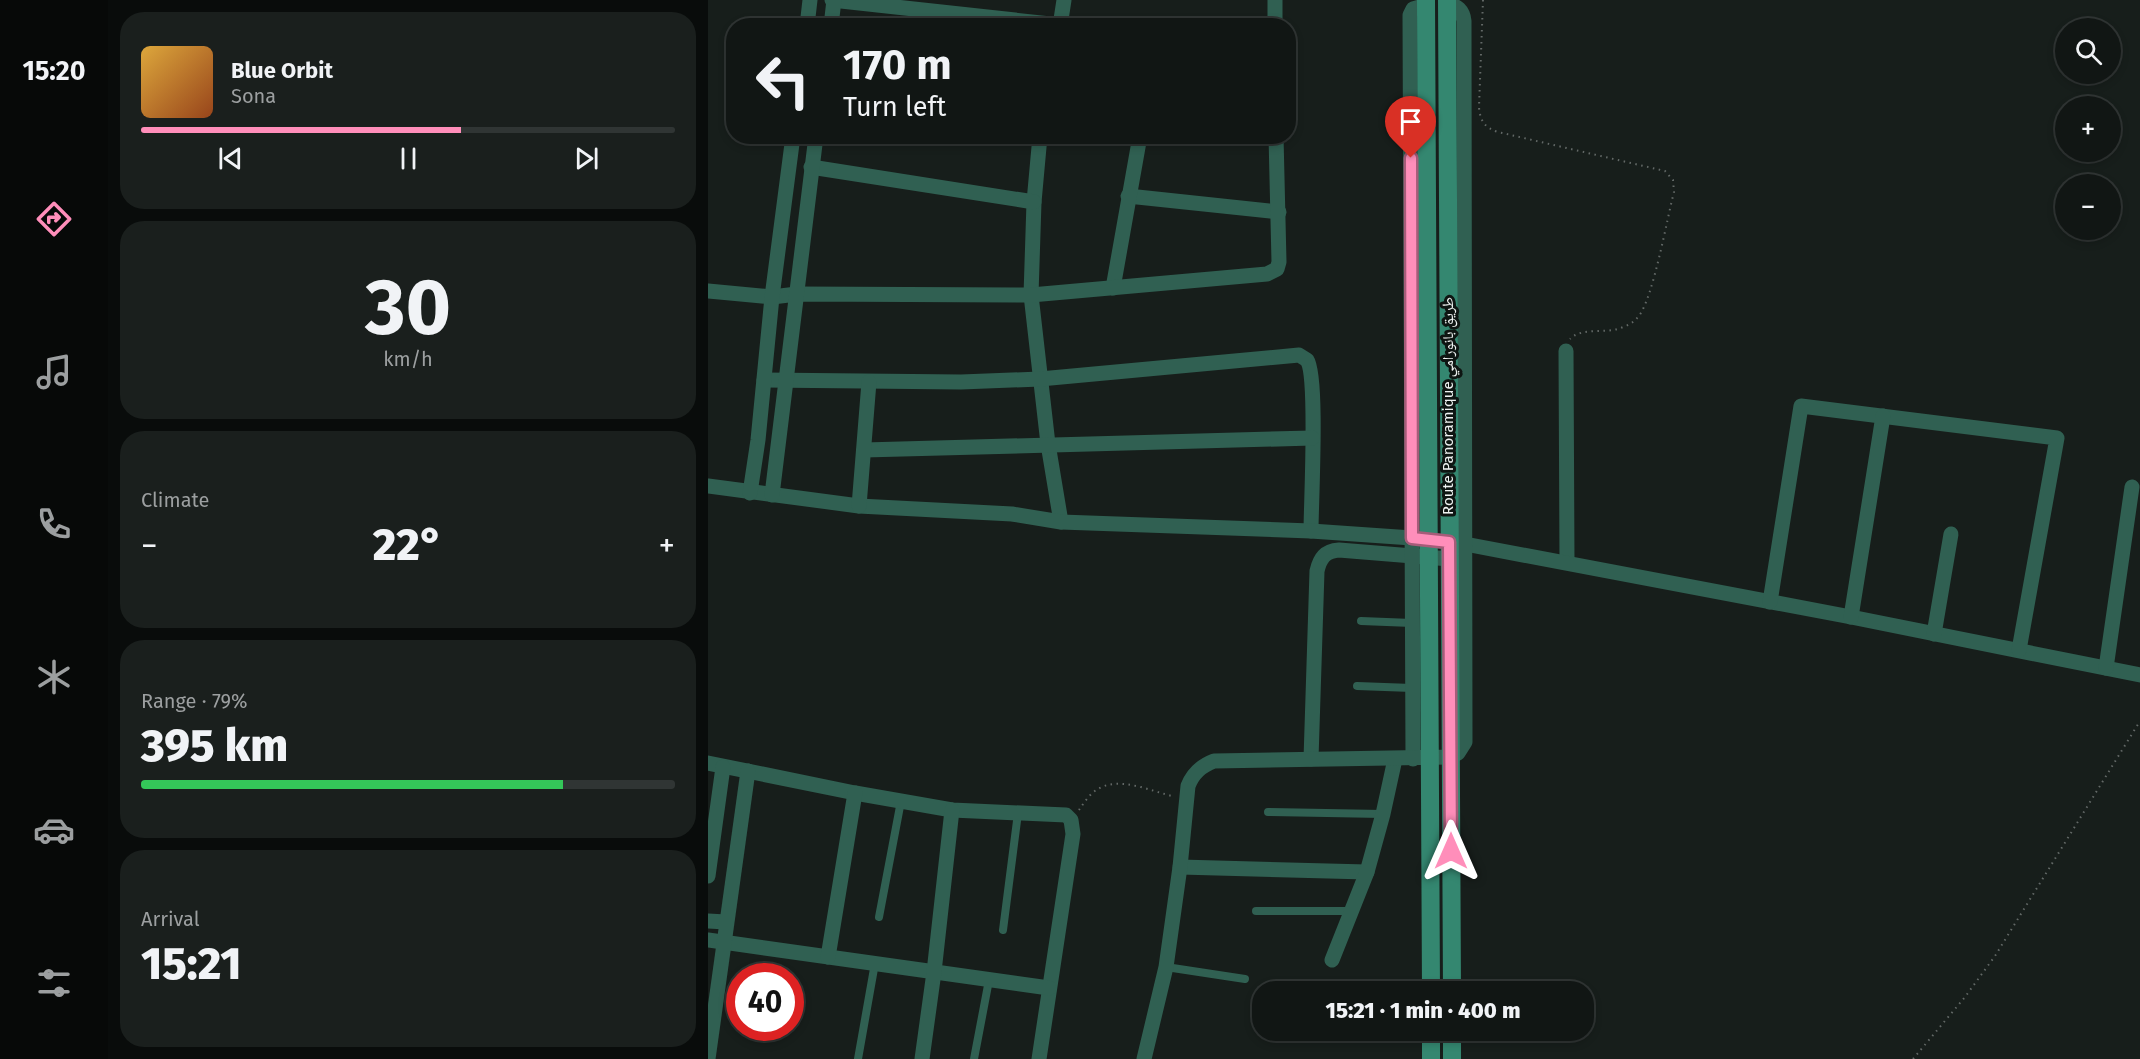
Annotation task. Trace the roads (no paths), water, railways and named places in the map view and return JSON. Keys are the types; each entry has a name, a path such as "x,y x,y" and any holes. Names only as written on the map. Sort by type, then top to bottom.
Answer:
{"street":[{"path":"808,18 810,0"},
{"path":"832,18 834,0 999,18"},
{"path":"1063,18 1064,0"},
{"path":"1275,0 1275,18"},
{"name":"Route Panoramique طريق بانورامي","path":"1426,2 1420,548 1421,759 1431,981"},
{"name":"Route Panoramique طريق بانورامي","path":"1447,2 1457,551 1450,757 1452,981"},
{"path":"750,493 792,144"},
{"path":"772,495 815,144"},
{"path":"1039,144 1034,202 1031,296 1048,444 1061,522"},
{"path":"1113,288 1138,144"},
{"path":"708,291 772,297 797,294 1031,296 1267,274 1273,272 1280,262 1279,212 1273,144"},
{"path":"811,167 1034,202"},
{"path":"1128,196 1279,212"},
{"path":"1566,351 1567,562"},
{"path":"764,380 869,382 1040,379 1299,355 1307,360 1311,371 1311,531"},
{"path":"859,506 869,382"},
{"path":"1770,602 1801,406 2057,438 2019,650"},
{"path":"1851,617 1883,416"},
{"path":"864,450 1312,438"},
{"path":"708,486 859,506 1012,514 1061,522 1311,531 1420,548 1567,562 2140,675"},
{"path":"2106,668 2132,486"},
{"path":"1934,634 1952,534"},
{"path":"1420,548 1412,623 1412,688 1421,759"},
{"path":"1311,759 1319,562 1330,551 1420,548"},
{"path":"1144,1059 1166,967 1187,800 1191,778 1197,770 1214,761 1450,757"},
{"path":"1332,960 1367,872 1395,759"},
{"path":"708,876 716,765 952,810 1061,814 1071,820 1073,834 1039,1059"},
{"path":"708,1059 716,941 726,922 748,771"},
{"path":"828,957 855,793"},
{"path":"922,1059 952,810"},
{"path":"1180,867 1367,872"},
{"path":"708,921 726,922"},
{"path":"716,941 1049,988"},
{"path":"1431,1041 1431,1059"},
{"path":"1452,1041 1452,1059"}],"lane":[{"path":"1361,621 1412,623"},
{"path":"1357,686 1412,688"},
{"path":"879,917 901,801"},
{"path":"1268,812 1383,814"},
{"path":"1003,930 1018,813"},
{"path":"1256,911 1352,911"},
{"path":"858,1059 875,963"},
{"path":"1166,967 1245,980"},
{"path":"974,1059 989,980"}]}
